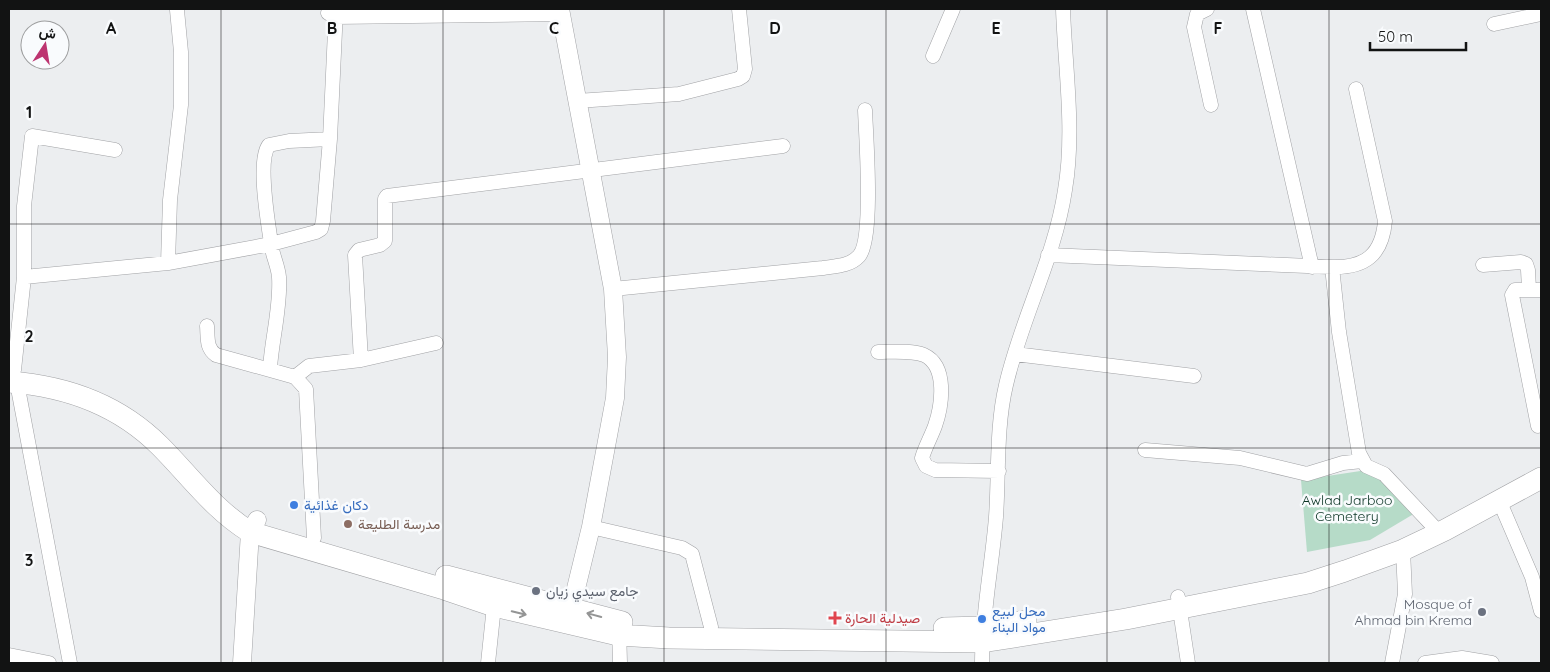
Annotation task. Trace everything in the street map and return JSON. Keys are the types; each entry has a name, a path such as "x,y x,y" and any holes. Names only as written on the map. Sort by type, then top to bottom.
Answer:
{"main road":[{"path":"12,376 37,373 81,383 103,390 129,403 171,439 211,484 254,526 444,589 670,638 982,635 1088,613 1179,603 1308,583 1403,550 1445,530 1541,478"},
{"path":"1179,603 1360,555 1433,526 1541,466"},
{"path":"254,526 314,538 497,599"},
{"path":"619,628 653,626 712,627 982,635"}],"street":[{"path":"577,101 679,94 738,79 743,76 745,69 739,9"},
{"path":"933,56 952,9"},
{"path":"982,663 982,635 994,539 1004,395 1015,354 1048,255 1067,179 1068,122 1064,9"},
{"path":"1207,9 1195,17 1194,27 1211,105"},
{"path":"1253,9 1312,267"},
{"path":"168,263 170,200 181,105 181,52 177,10"},
{"path":"24,277 168,263 271,244 321,229 328,175 330,139 333,12 560,11 592,171 613,290 617,357 615,398 591,527 568,617"},
{"path":"1494,24 1541,14"},
{"path":"1048,255 1348,268 1362,263 1378,248 1384,234 1385,221 1356,89"},
{"path":"613,290 792,272 842,265 853,261 861,254 865,245 866,234 868,190 865,110"},
{"path":"70,663 54,569 12,376 24,277 24,206 32,136 115,150"},
{"path":"270,368 280,290 278,265 271,244 262,165 264,152 269,145 284,142 330,139"},
{"path":"361,360 355,255 359,250 380,246 385,241 385,199 387,196 783,146"},
{"path":"1483,265 1521,262 1526,264 1535,290 1516,289 1512,295 1538,426"},
{"path":"1332,267 1339,332 1362,461"},
{"path":"207,326 210,351 216,355 270,368 295,377 306,389 314,538"},
{"path":"295,377 309,366 361,360 436,343"},
{"path":"878,352 924,355 938,369 941,378 938,412 922,458 926,466 935,470 999,471"},
{"path":"1015,354 1194,376"},
{"path":"1145,450 1240,458 1307,474 1343,463 1362,461 1384,474 1433,526"},
{"path":"1499,500 1532,577 1541,611"},
{"path":"242,663 254,526"},
{"path":"591,527 682,548 692,554 712,627"},
{"path":"1392,663 1405,594 1403,550"},
{"path":"488,663 497,599"},
{"path":"1179,603 1188,663"},
{"path":"619,628 620,663"},
{"path":"9,655 49,663"},
{"path":"1425,663 1462,658 1492,663"}],"green space":[{"name":"Awlad Jarboo Cemetery","path":"1367,470 1422,509 1370,540 1307,552 1301,480"}],"place":[{"name":"دكان غذائية","path":"294,505"},
{"name":"مدرسة الطليعة","path":"348,524"},
{"name":"جامع سيدي زيان","path":"536,591"},
{"name":"Mosque of Ahmad bin Krema","path":"1482,612"},
{"name":"صيدلية الحارة","path":"835,618"},
{"name":"محل لبيع مواد البناء","path":"982,619"}]}
